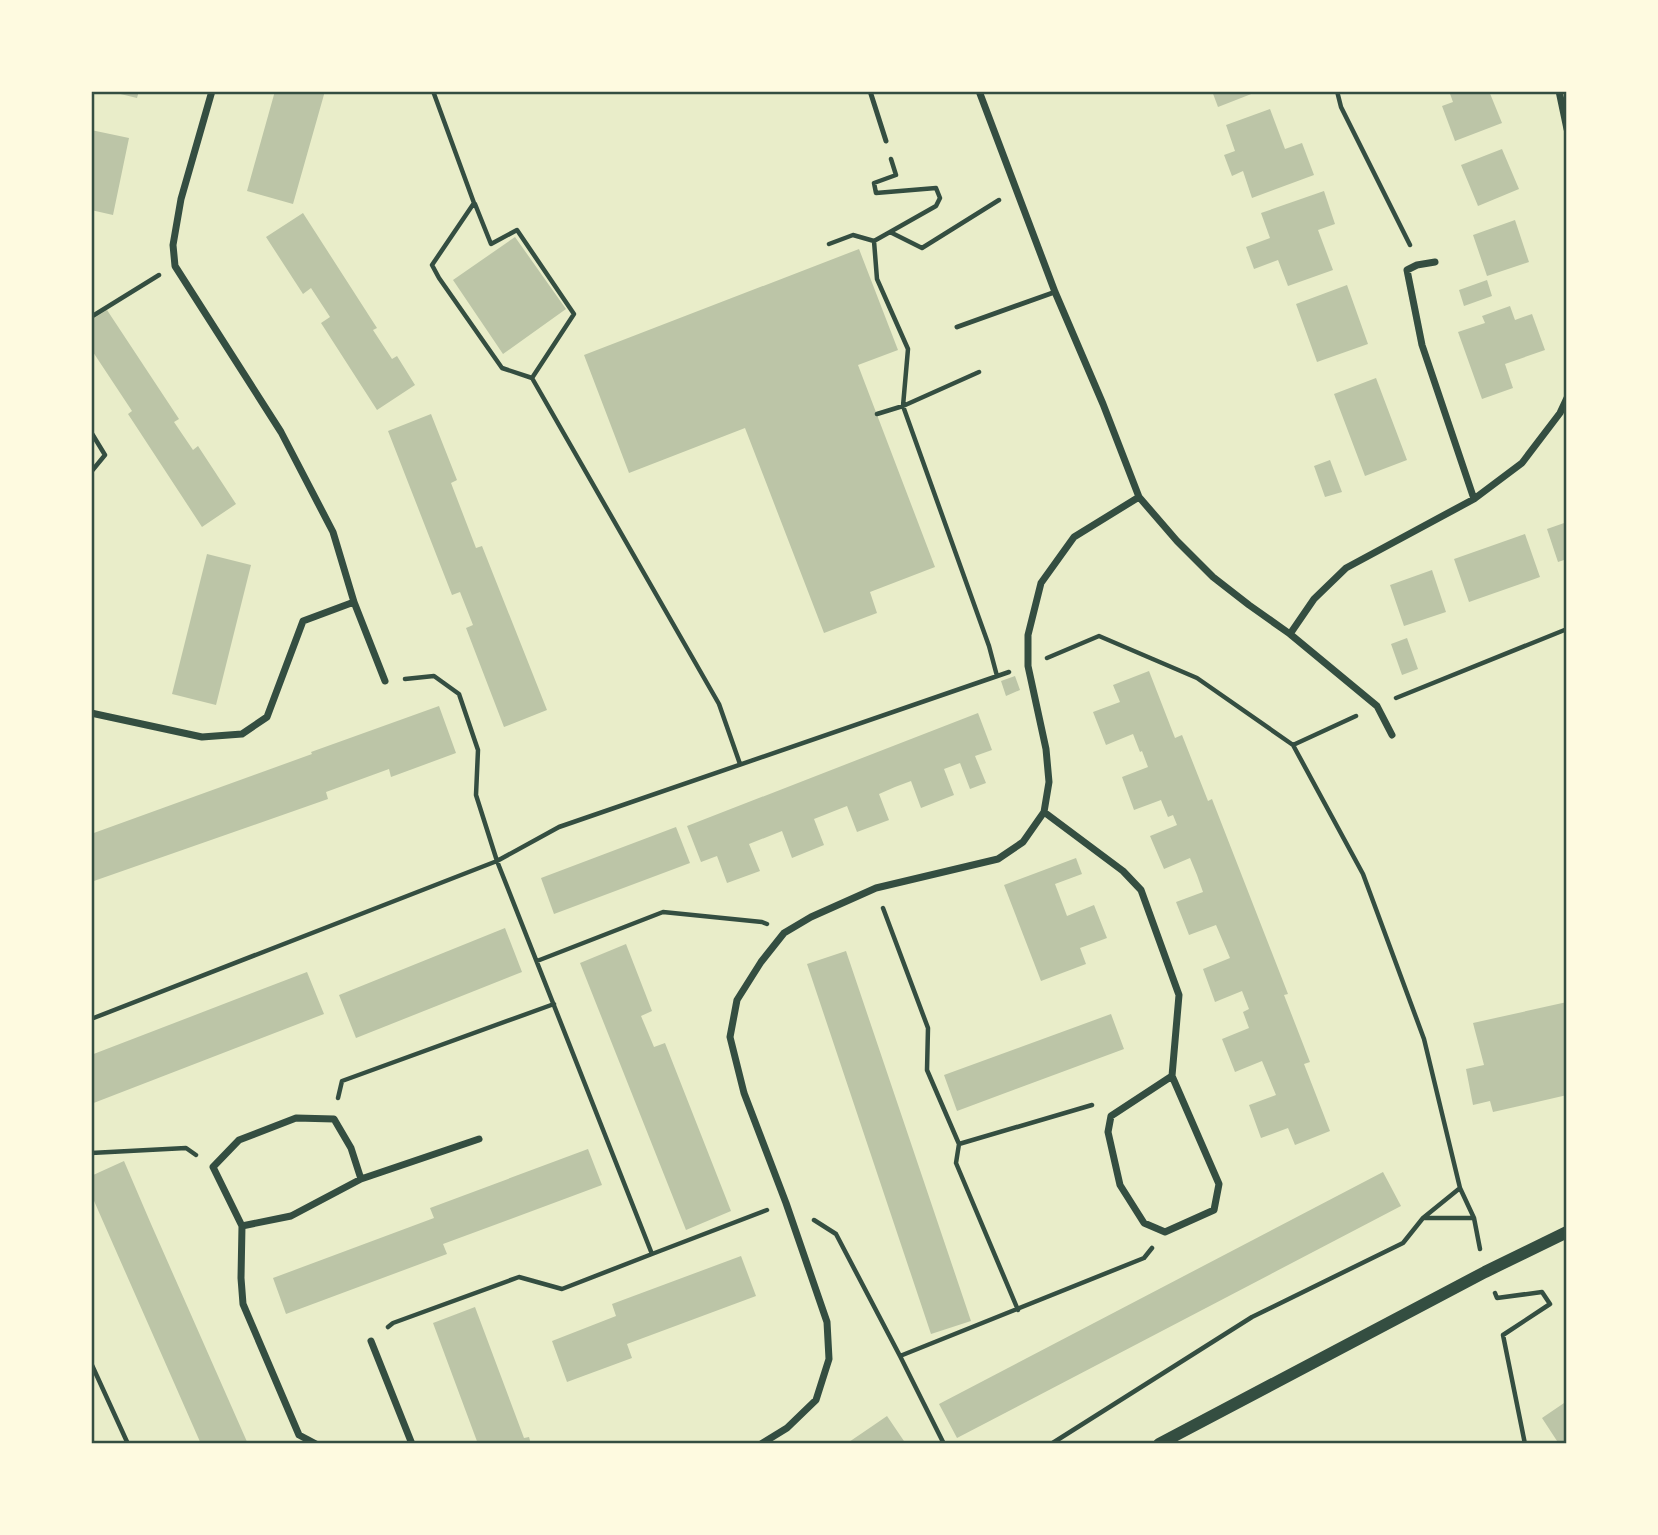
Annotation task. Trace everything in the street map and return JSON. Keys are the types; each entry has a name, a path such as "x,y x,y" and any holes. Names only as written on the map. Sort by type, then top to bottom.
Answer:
{"street":[{"path":"212,91 181,199 173,244 175,266 281,432 333,533 354,602 385,681"},
{"path":"979,91 1055,292 1139,497 1213,577 1290,634 1377,705 1392,735"},
{"path":"1559,91 1567,129"},
{"path":"1435,262 1417,265 1407,271 1423,345 1474,499"},
{"path":"1290,634 1314,599 1346,568 1474,499 1522,464 1560,413 1567,398"},
{"path":"761,1444 787,1429 816,1400 829,1359 827,1322 744,1093 730,1037 737,1000 761,962 785,933 811,917 876,888 998,859 1023,842 1044,812 1049,782 1046,749 1028,666 1028,635 1041,583 1074,537 1139,497"},
{"path":"91,713 202,737 242,734 267,717 303,621 354,602"},
{"path":"1044,812 1123,871 1141,890 1179,995 1172,1076 1219,1184 1214,1210 1165,1232 1144,1223 1120,1185 1108,1132 1111,1116 1172,1076"},
{"path":"316,1444 299,1435 243,1304 242,1226 213,1167 239,1140 296,1118 334,1119 351,1148 361,1179"},
{"path":"242,1226 291,1216 361,1179 479,1139"},
{"path":"1159,1444 1485,1272 1567,1233"},
{"path":"371,1341 412,1444"}],"lane":[{"path":"870,91 887,141"},
{"path":"957,327 1055,292"}],"path":[{"path":"433,91 491,244 517,230 574,314 532,378"},
{"path":"1337,91 1341,107 1408,240 1417,265"},
{"path":"829,243 853,235 874,241 936,206 940,198 936,188 876,193 874,183 896,175 887,141"},
{"path":"890,232 922,248 978,215 1016,188"},
{"path":"474,203 432,265 502,368 532,378 719,704 740,764"},
{"path":"874,241 877,279 908,349 903,406 989,646 997,676"},
{"path":"91,317 175,266"},
{"path":"877,414 903,406 979,372"},
{"path":"91,432 105,455 91,472"},
{"path":"1293,745 1377,705 1567,629"},
{"path":"91,1019 497,861 559,827 1028,666 1099,636 1197,677 1293,745 1363,874 1424,1039 1460,1188 1474,1218 1423,1218"},
{"path":"385,681 434,676 459,694 478,750 476,795 497,861 652,1254"},
{"path":"876,888 928,1028 927,1070 959,1144 956,1163 1018,1310"},
{"path":"537,961 663,912 762,922 785,933"},
{"path":"334,1119 342,1081 554,1004"},
{"path":"959,1144 1101,1103 1111,1116"},
{"path":"91,1153 187,1148 213,1167"},
{"path":"1051,1444 1252,1317 1404,1243 1423,1218 1460,1188"},
{"path":"371,1341 393,1323 519,1277 562,1289 786,1203 836,1234 944,1444"},
{"path":"900,1356 1144,1258 1165,1232"},
{"path":"1485,1272 1497,1298 1542,1292 1550,1304 1503,1335 1525,1444"},
{"path":"91,1363 128,1444"}],"building":[{"path":"108,91 139,91 137,98"},
{"path":"275,91 325,91 293,204 247,191"},
{"path":"1212,91 1259,91 1218,107"},
{"path":"1449,91 1489,91 1502,123 1455,141 1442,106 1453,102"},
{"path":"1270,109 1285,149 1302,143 1314,175 1252,198 1243,171 1232,176 1224,155 1235,151 1226,125"},
{"path":"91,130 129,138 113,215 91,210"},
{"path":"1502,149 1519,189 1478,206 1461,165"},
{"path":"1324,191 1335,224 1318,230 1333,270 1288,286 1278,260 1254,269 1246,247 1270,238 1261,213"},
{"path":"303,213 377,328 373,330 392,359 397,356 415,385 377,410 321,323 330,317 311,288 303,294 266,237"},
{"path":"1515,220 1529,262 1487,276 1473,235"},
{"path":"515,237 566,309 503,354 453,280"},
{"path":"859,249 898,350 858,365 935,567 870,592 877,613 824,633 745,428 629,473 584,355"},
{"path":"1487,280 1492,296 1464,306 1459,290"},
{"path":"1347,285 1368,344 1317,362 1296,304"},
{"path":"1510,306 1515,320 1532,314 1545,350 1505,364 1513,388 1482,399 1458,332 1485,323 1482,316"},
{"path":"107,310 179,419 174,422 193,450 198,446 236,504 202,527 128,414 132,411 91,349 91,320"},
{"path":"1376,378 1407,460 1365,476 1334,394"},
{"path":"431,414 457,480 451,483 476,548 482,546 547,710 504,727 466,628 473,625 460,592 452,595 388,431"},
{"path":"1330,460 1342,492 1325,497 1314,466"},
{"path":"1567,522 1567,559 1558,562 1547,529"},
{"path":"1525,534 1540,577 1469,602 1454,559"},
{"path":"207,554 251,565 216,705 172,694"},
{"path":"1432,570 1446,612 1404,626 1390,585"},
{"path":"1407,638 1418,669 1402,675 1391,644"},
{"path":"1149,671 1175,738 1182,735 1208,801 1212,799 1288,994 1284,995 1310,1062 1304,1064 1330,1131 1295,1145 1288,1128 1261,1138 1249,1105 1276,1095 1262,1061 1235,1072 1222,1039 1249,1028 1243,1012 1249,1009 1242,991 1215,1002 1203,969 1230,958 1216,925 1189,935 1176,902 1203,892 1197,875 1190,858 1164,869 1150,836 1177,825 1173,815 1168,817 1161,800 1134,810 1122,777 1148,767 1142,751 1140,752 1133,734 1106,745 1093,712 1120,702 1113,685"},
{"path":"1015,676 1020,690 1006,696 1001,681"},
{"path":"439,706 456,753 391,777 389,769 326,792 328,799 91,882 91,834"},
{"path":"978,713 992,750 975,756 986,783 970,789 960,763 944,769 954,795 921,808 911,781 895,787 879,794 889,820 857,832 847,806 814,819 824,845 792,858 782,831 749,844 760,871 727,883 717,856 701,862 687,826"},
{"path":"676,827 690,863 554,914 541,878"},
{"path":"1076,858 1082,874 1055,884 1067,916 1094,905 1107,938 1080,948 1086,964 1041,981 1004,885"},
{"path":"505,928 522,972 356,1038 339,995"},
{"path":"626,944 652,1011 641,1016 654,1047 665,1043 731,1211 686,1230 580,963"},
{"path":"846,951 971,1321 931,1334 807,964"},
{"path":"307,972 324,1014 91,1104 91,1055"},
{"path":"1567,1002 1567,1095 1493,1112 1490,1101 1473,1105 1466,1069 1484,1065 1473,1023"},
{"path":"1111,1014 1124,1049 957,1111 944,1075"},
{"path":"588,1149 602,1185 443,1244 447,1254 286,1314 273,1278 434,1218 430,1208"},
{"path":"124,1161 248,1444 201,1444 98,1210 91,1194 91,1176"},
{"path":"1383,1172 1401,1206 957,1438 939,1404"},
{"path":"741,1256 756,1296 627,1344 632,1358 567,1382 552,1341 616,1316 612,1304"},
{"path":"475,1307 524,1438 529,1437 531,1444 478,1444 433,1323"},
{"path":"1567,1401 1567,1444 1559,1444 1542,1418"},
{"path":"887,1416 906,1444 846,1444 871,1427"}]}
